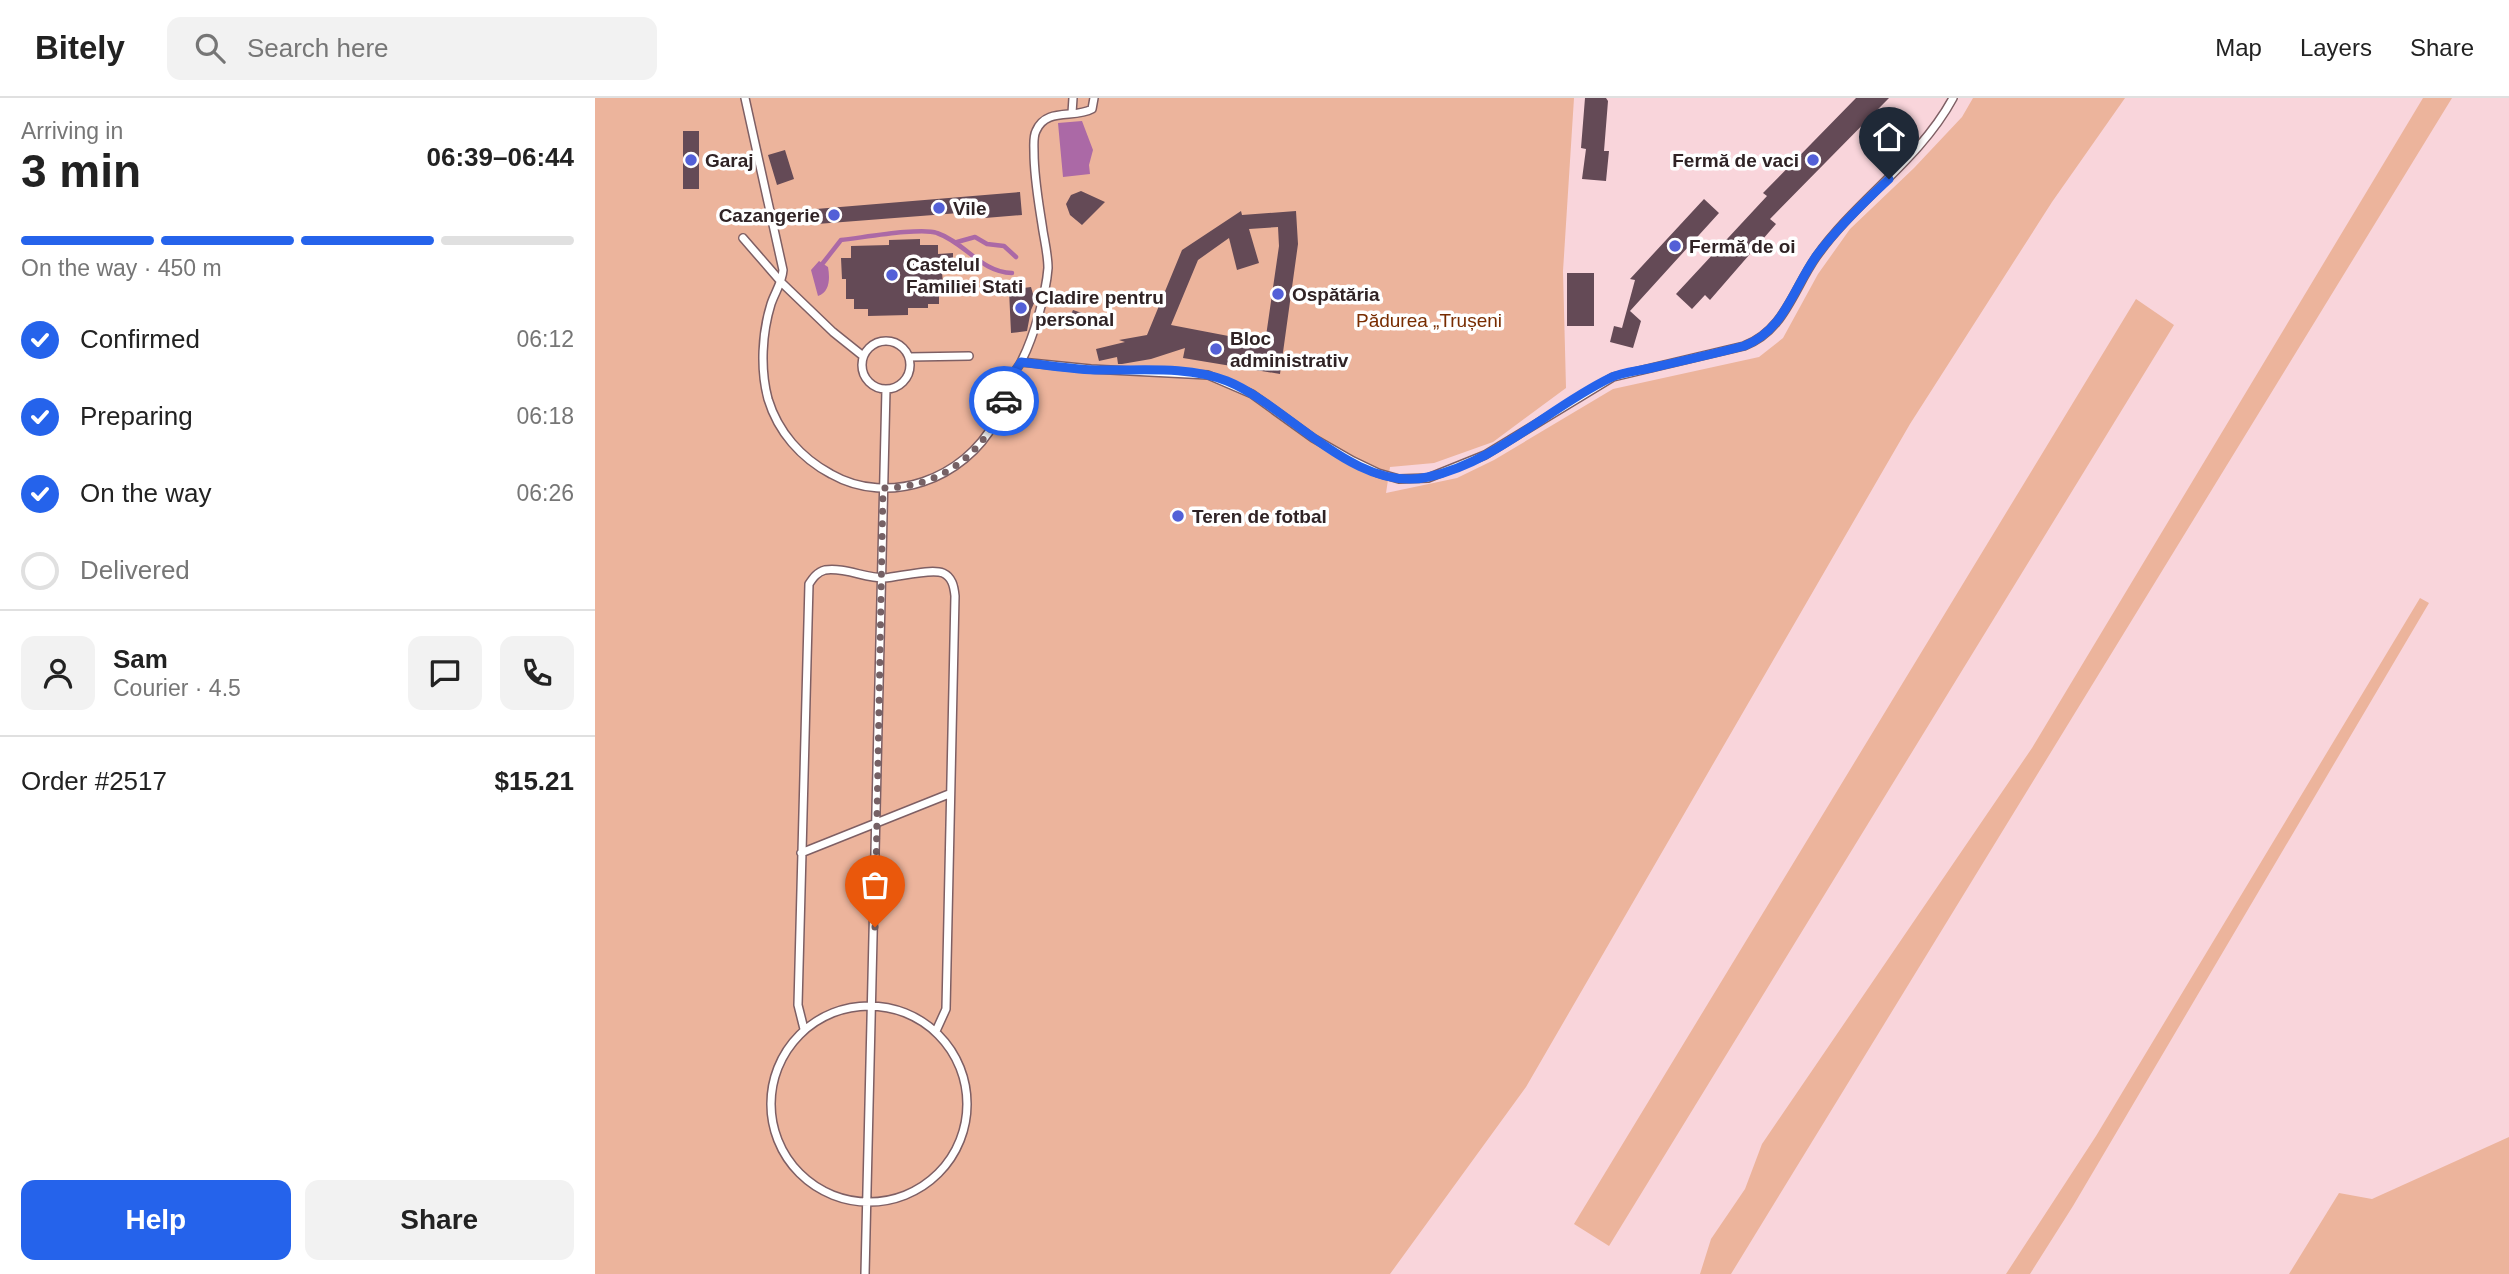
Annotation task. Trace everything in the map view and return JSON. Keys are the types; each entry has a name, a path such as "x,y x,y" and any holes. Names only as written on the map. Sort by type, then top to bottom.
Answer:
{"lane":[{"path":"745,98 783,270 782,283 772,302 763,358 766,390 776,419 800,453 817,467 855,484 883,488 917,484 936,478 971,454 996,421 1009,381 1031,341 1048,265 1034,176 1034,134 1045,120 1053,115 1092,109 1094,98"},
{"path":"1072,113 1073,98"},
{"path":"1021,362 1091,369 1208,374 1252,394 1313,438 1378,473 1399,479 1428,478 1485,455 1514,439 1580,394 1613,377 1744,346 1759,340 1782,316 1815,258 1837,230 1904,165 1943,117 1953,98"},
{"path":"743,238 782,283 833,332 863,356"},
{"path":"882,341 899,344 909,357 910,372 901,385 886,389 871,384 863,372 863,356 868,349 882,341"},
{"path":"909,357 969,356"},
{"path":"865,1274 886,389"},
{"path":"804,1029 798,1005 809,584 814,577 828,570 881,578 930,571 941,572 953,584 946,1009 936,1031"},
{"path":"801,853 949,794"},
{"path":"873,1005 896,1009 917,1018 936,1031 951,1049 964,1080 968,1114 963,1137 953,1157 939,1175 920,1189 899,1199 868,1202 846,1200 808,1181 793,1166 777,1137 771,1106 772,1084 790,1045 804,1029 836,1010 873,1005"}],"green space":[{"name":"Pădurea „Trușeni","path":"595,98 1574,98 1563,271 1566,388 1493,442 1434,463 1390,467 1386,493 1457,478 1494,460 1613,389 1759,357 1783,338 1818,274 1850,229 1914,168 1962,117 1973,98 2125,98 2052,202 1910,424 1526,1087 1390,1274 595,1274"},
{"path":"2423,98 2452,98 1731,1274 1700,1274 1711,1239 1745,1189 1762,1144 2032,748"},
{"path":"2136,299 2174,325 1609,1246 1574,1224"},
{"path":"2420,598 2429,603 2073,1206 2030,1274 2006,1274 2096,1136"},
{"path":"2509,1137 2509,1274 2289,1274 2339,1193 2372,1199"}],"shaded area":[{"path":"1082,121 1093,150 1089,165 1090,174 1063,177 1058,123"},
{"path":"819,261 828,267 829,280 825,291 818,296 811,270"}],"building":[{"path":"1585,98 1606,98 1608,101 1604,151 1609,151 1606,181 1582,179 1586,149 1581,148"},
{"path":"1856,98 1889,98 1770,219 1776,224 1710,300 1705,295 1692,309 1676,294 1767,196 1763,193"},
{"name":"Garaj","path":"683,131 699,131 699,189 683,189"},
{"path":"785,150 794,179 777,185 768,155"},
{"path":"1081,191 1105,202 1082,225 1070,215 1066,204 1071,195"},
{"name":"Vile","path":"1020,192 1022,215 985,218 985,211 817,224 816,209"},
{"name":"Fermă de oi","path":"1704,199 1719,213 1630,311 1641,321 1633,348 1610,342 1614,326 1622,328 1635,280 1630,279"},
{"path":"1241,211 1242,215 1296,211 1298,244 1280,374 1183,358 1185,348 1151,359 1122,364 1118,364 1117,357 1099,361 1096,349 1125,342 1119,340 1147,335 1182,250","holes":["1278,227 1279,246 1265,343 1171,325 1198,260 1229,238 1237,270 1259,263 1249,229"]},
{"name":"Castelul Familiei Stati","path":"920,239 920,245 938,245 938,254 953,253 953,272 942,272 943,284 939,284 939,304 928,304 928,308 908,308 908,315 868,316 868,309 854,309 854,299 846,299 846,279 842,279 841,258 851,258 851,246 889,245 889,240"},
{"path":"1567,273 1594,273 1594,326 1567,326"},
{"name":"Cladire pentru personal","path":"1031,287 1035,301 1027,331 1011,333 1009,290"},
{"path":"1073,310 1097,318 1092,330 1068,321"}],"waterway":[{"path":"823,263 841,240 929,231 956,243 991,268 1012,273"},
{"path":"957,242 975,237 987,244 1004,246 1016,257"}],"way so far":[{"path":"875,927 883,488 917,484 955,468 985,439 1004,401"}],"place":[{"name":"Garaj","path":"691,160"},
{"name":"Fermă de vaci","path":"1813,160"},
{"name":"Vile","path":"939,208"},
{"name":"Cazangerie","path":"834,215"},
{"name":"Fermă de oi","path":"1675,246"},
{"name":"Castelul Familiei Stati","path":"892,275"},
{"name":"Ospătăria","path":"1278,294"},
{"name":"Cladire pentru personal","path":"1021,308"},
{"name":"Bloc administrativ","path":"1216,349"},
{"name":"Teren de fotbal","path":"1178,516"}],"route":[{"path":"1004,401 1009,381 1021,362 1091,369 1208,374 1252,394 1313,438 1378,473 1399,479 1428,478 1485,455 1514,439 1580,394 1613,377 1744,346 1759,340 1772,330 1782,316 1815,258 1837,230 1889,179"}]}
